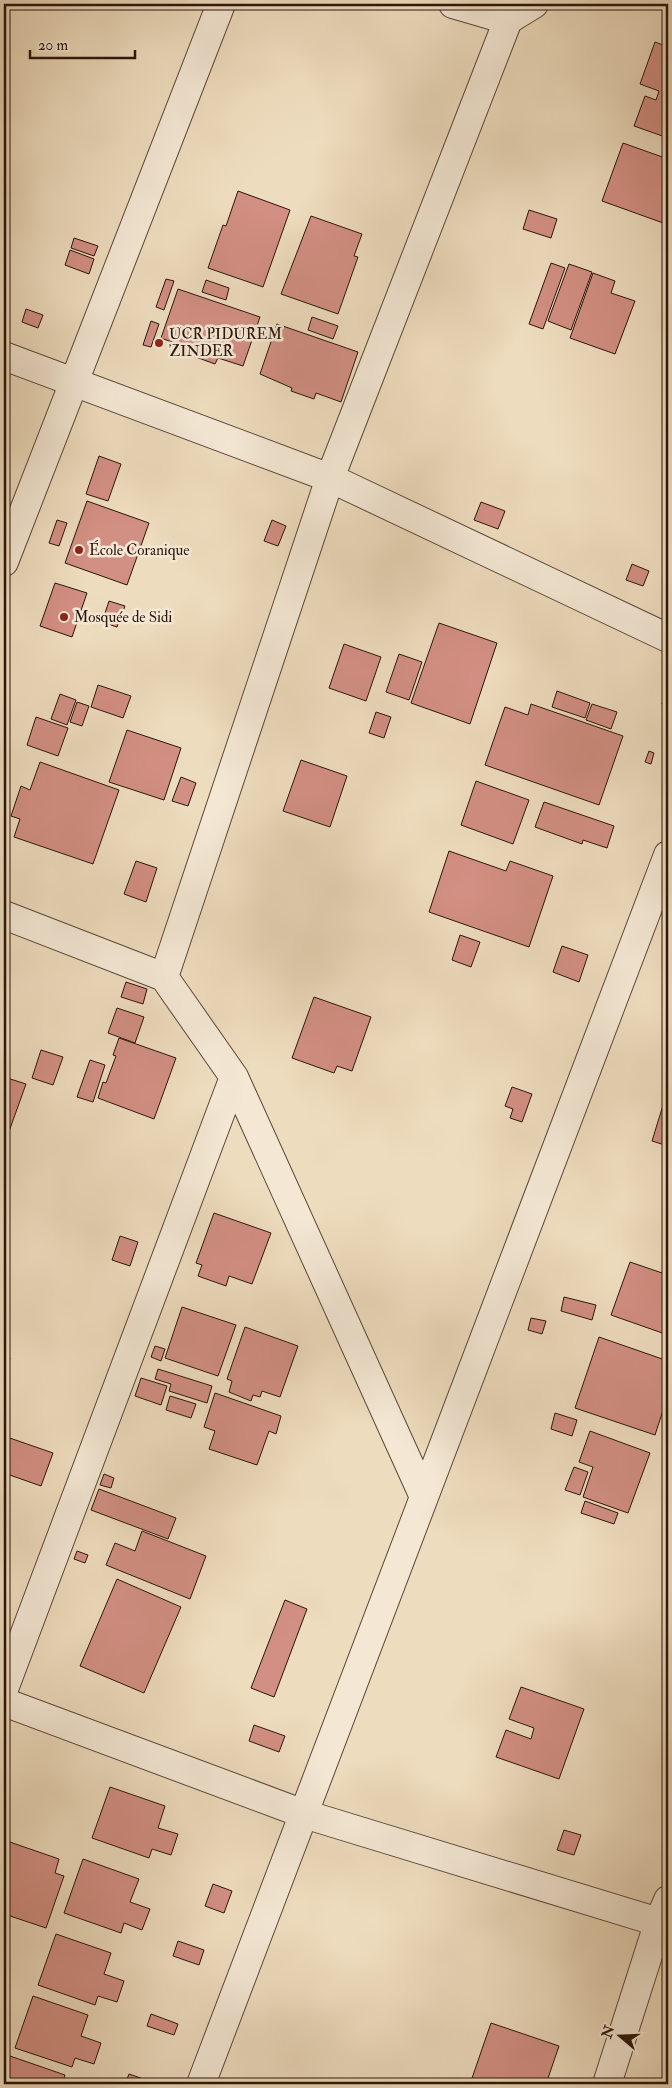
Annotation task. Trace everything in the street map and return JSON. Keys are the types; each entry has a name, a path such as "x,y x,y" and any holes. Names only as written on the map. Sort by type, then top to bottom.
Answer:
{"street":[{"path":"4,562 72,382 221,4"},
{"path":"452,4 508,20"},
{"path":"164,977 330,478 508,20 534,4"},
{"path":"4,356 330,478 668,638"},
{"path":"201,2084 668,856"},
{"path":"4,915 164,977 234,1077 424,1497"},
{"path":"4,1689 234,1077"},
{"path":"4,1702 304,1814 665,1915 607,2084"}],"building":[{"path":"655,42 668,47 668,138 634,126 645,96 656,100 659,91 640,84"},
{"path":"623,143 668,159 668,218 666,224 602,201"},
{"path":"238,191 290,210 263,287 208,268 223,225 226,226"},
{"path":"529,210 557,219 551,238 523,229"},
{"path":"311,216 362,234 354,256 358,257 338,314 281,294"},
{"path":"74,238 98,246 94,256 71,248"},
{"path":"70,250 94,259 89,274 65,265"},
{"path":"551,263 565,268 543,329 529,324"},
{"path":"569,264 592,272 571,330 548,321"},
{"path":"593,273 615,281 611,293 635,301 615,354 570,338"},
{"path":"166,279 174,281 164,310 156,307"},
{"path":"206,280 229,288 226,300 202,292"},
{"path":"178,289 260,317 243,366 218,358 215,364 193,356 194,353 179,348 180,345 161,338"},
{"path":"26,309 43,315 38,328 22,322"},
{"path":"312,317 338,326 333,339 308,330"},
{"path":"151,321 159,324 151,347 143,345"},
{"path":"277,324 358,352 341,402 316,393 314,399 291,391 292,388 260,374"},
{"path":"99,456 121,464 108,501 86,494"},
{"path":"87,501 149,523 127,585 65,563"},
{"path":"481,502 505,511 498,529 474,520"},
{"path":"57,520 67,523 59,546 49,543"},
{"path":"272,520 286,526 278,546 264,541"},
{"path":"632,564 649,571 643,586 626,580"},
{"path":"55,583 87,593 72,637 40,626"},
{"path":"109,601 125,606 117,627 102,622"},
{"path":"439,623 497,643 470,724 411,703"},
{"path":"344,644 381,657 366,701 329,688"},
{"path":"399,654 422,662 409,700 386,692"},
{"path":"98,685 131,696 123,718 91,707"},
{"path":"668,685 668,706 662,704"},
{"path":"557,691 590,703 585,718 552,707"},
{"path":"60,694 76,700 67,725 51,719"},
{"path":"77,702 89,706 82,726 70,722"},
{"path":"531,704 623,736 599,805 485,765 505,707 528,715"},
{"path":"592,704 617,712 611,729 586,720"},
{"path":"376,712 391,717 384,738 369,733"},
{"path":"36,717 68,728 58,756 27,745"},
{"path":"127,730 181,748 164,800 109,782"},
{"path":"649,751 654,753 651,764 645,762"},
{"path":"301,760 347,776 330,827 283,811"},
{"path":"40,762 119,790 93,864 14,837 20,819 11,816 21,786 30,790"},
{"path":"181,777 196,783 188,806 172,801"},
{"path":"476,781 529,800 513,844 461,825"},
{"path":"544,802 614,826 607,848 583,840 582,844 535,827"},
{"path":"4,829 8,831 4,844"},
{"path":"449,851 506,871 510,861 553,876 529,947 429,912"},
{"path":"136,861 157,868 146,902 124,894"},
{"path":"460,935 480,942 471,967 452,960"},
{"path":"562,946 588,955 579,982 553,972"},
{"path":"126,982 147,989 143,1004 121,997"},
{"path":"314,997 371,1017 352,1071 337,1066 334,1073 292,1058"},
{"path":"117,1008 144,1017 135,1043 108,1033"},
{"path":"119,1038 176,1058 154,1119 98,1098 103,1082 106,1083 116,1056 113,1055"},
{"path":"41,1050 63,1057 53,1085 32,1078"},
{"path":"90,1060 105,1065 93,1102 77,1097"},
{"path":"4,1077 26,1084 7,1137 4,1136"},
{"path":"512,1087 532,1094 522,1122 510,1118 513,1109 505,1106"},
{"path":"668,1089 668,1146 652,1141"},
{"path":"214,1213 271,1233 252,1284 229,1276 226,1286 198,1276 202,1265 196,1263"},
{"path":"120,1236 138,1242 130,1266 112,1260"},
{"path":"630,1262 668,1275 668,1335 611,1315"},
{"path":"564,1297 596,1305 592,1320 561,1311"},
{"path":"182,1307 236,1325 218,1376 165,1358"},
{"path":"531,1318 546,1321 542,1334 528,1330"},
{"path":"245,1327 298,1346 280,1397 262,1391 260,1397 253,1395 251,1401 229,1392 232,1381 227,1379"},
{"path":"599,1337 668,1361 668,1395 655,1435 575,1408"},
{"path":"155,1346 165,1349 161,1361 151,1357"},
{"path":"4,1355 10,1358 4,1376"},
{"path":"158,1369 212,1386 207,1403 169,1391 171,1384 155,1379"},
{"path":"141,1378 167,1386 161,1405 135,1396"},
{"path":"215,1393 281,1416 276,1434 269,1431 257,1465 209,1449 215,1431 204,1427"},
{"path":"170,1396 196,1404 191,1418 166,1410"},
{"path":"555,1413 577,1420 572,1436 551,1429"},
{"path":"590,1431 650,1453 628,1513 583,1497 593,1467 579,1462"},
{"path":"4,1436 53,1453 41,1486 4,1473"},
{"path":"574,1467 588,1472 580,1495 565,1490"},
{"path":"104,1474 114,1478 111,1488 100,1485"},
{"path":"99,1489 176,1518 168,1539 91,1510"},
{"path":"585,1501 618,1513 614,1524 581,1513"},
{"path":"142,1531 206,1556 190,1599 106,1565 115,1543 135,1551"},
{"path":"77,1551 88,1555 85,1563 74,1559"},
{"path":"117,1579 181,1607 144,1693 80,1666"},
{"path":"285,1600 307,1609 274,1697 251,1688"},
{"path":"521,1687 584,1709 559,1779 496,1757 506,1730 531,1739 534,1728 509,1719"},
{"path":"254,1725 285,1736 279,1752 249,1741"},
{"path":"110,1787 165,1806 158,1828 178,1834 171,1855 152,1849 149,1858 92,1838"},
{"path":"564,1830 581,1835 574,1855 557,1850"},
{"path":"4,1840 59,1859 55,1873 64,1876 46,1928 4,1914"},
{"path":"83,1859 139,1879 130,1902 150,1909 142,1930 124,1923 121,1933 64,1913"},
{"path":"213,1884 232,1891 224,1913 205,1906"},
{"path":"56,1934 111,1953 104,1974 124,1981 117,2002 98,1996 95,2005 38,1985"},
{"path":"178,1941 204,1950 199,1965 173,1956"},
{"path":"33,1996 88,2015 81,2036 101,2043 94,2064 75,2058 72,2067 15,2048"},
{"path":"151,2014 178,2024 174,2035 147,2026"},
{"path":"491,2023 559,2046 546,2084 470,2084"},
{"path":"10,2056 65,2075 62,2084 4,2084 4,2073"},
{"path":"129,2074 158,2084 125,2084"}],"place":[{"name":"UCR PIDUREM ZINDER","path":"159,343"},
{"name":"École Coranique","path":"79,550"},
{"name":"Mosquée de Sidi","path":"64,617"}]}
